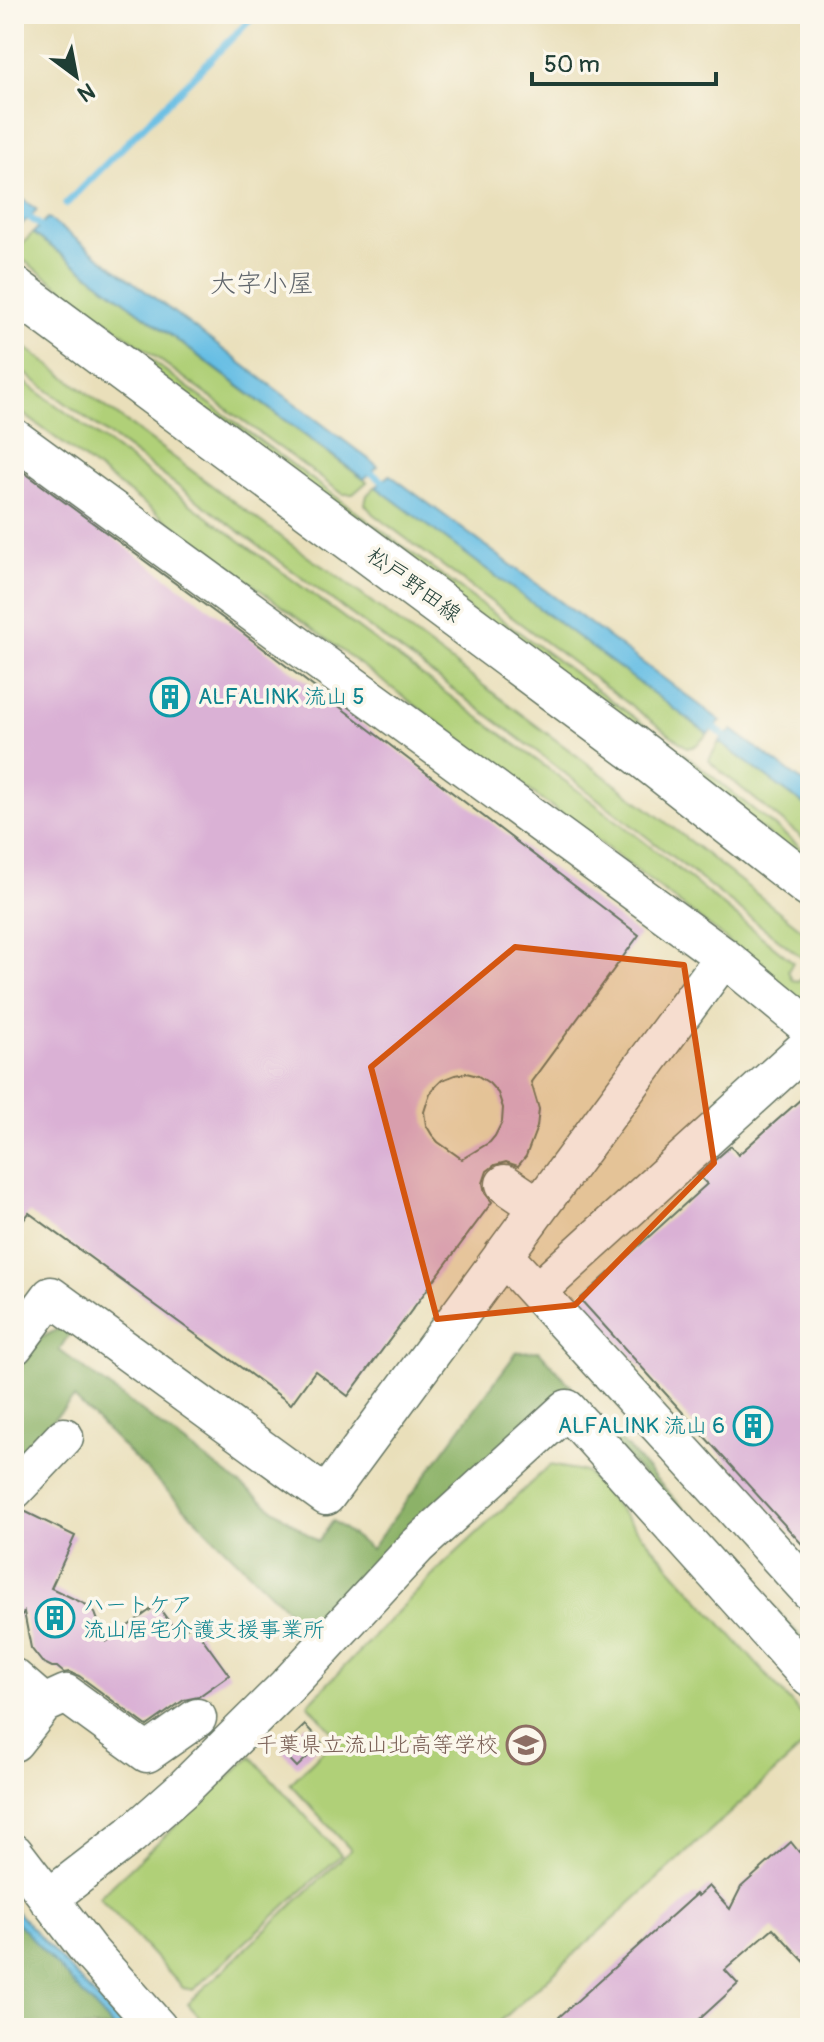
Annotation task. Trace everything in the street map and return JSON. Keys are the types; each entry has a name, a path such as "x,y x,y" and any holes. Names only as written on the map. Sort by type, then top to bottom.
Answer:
{"main road":[{"name":"松戸野田線","path":"14,289 584,712 810,886"}],"street":[{"path":"14,438 724,957 810,1028"},
{"path":"14,1346 51,1296 326,1496 724,957"},
{"path":"537,1292 810,1044"},
{"path":"505,1184 539,1207"},
{"path":"503,1255 810,1591"},
{"path":"48,1899 131,1835 183,1789 287,1686 417,1546 567,1409 810,1678"},
{"path":"14,1490 64,1437"},
{"path":"14,1678 44,1704"},
{"path":"14,1742 44,1704 66,1694 147,1753 197,1718"},
{"path":"14,1853 114,1980 158,2028"}],"highlighted area":[{"path":"515,947 684,965 714,1163 575,1305 437,1319 371,1067"}],"green space":[{"path":"33,233 367,482 353,494 343,494 23,260 18,248"},
{"path":"14,265 60,293 692,760 810,855 810,866 15,268"},
{"path":"14,339 659,817 810,936 810,964 535,750 14,365"},
{"path":"14,374 652,848 793,962 788,971 792,980 799,981 808,973 810,975 810,1008 607,848 14,407"},
{"path":"375,487 708,734 688,748 373,514 365,504 367,495"},
{"path":"719,742 810,809 810,844 712,764 709,760"},
{"path":"62,1327 70,1333 59,1350 318,1542 333,1521 371,1549 517,1352 539,1351 810,1647 810,1659 569,1394 316,1639 74,1398 14,1460 14,1374 41,1338"},
{"name":"千葉県立流山北高等学校","path":"550,1465 586,1472 810,1724 810,1740 493,2028 209,2028 187,2004 351,1850 290,1784 337,1737 308,1704 444,1564"},
{"path":"251,1756 341,1855 193,1990 183,1988 99,1897"},
{"path":"14,1919 114,2028 14,2028"}],"water":[{"path":"14,193 37,210 21,225 14,220"},
{"path":"48,218 378,466 364,479 33,233"},
{"path":"390,475 721,721 708,734 376,487"},
{"path":"732,730 810,787 810,809 719,742"},
{"path":"14,1907 124,2028 114,2028 14,1919"}],"building":[{"name":"ALFALINK 流山 5","path":"14,465 239,630 639,935 531,1082 539,1109 537,1127 526,1156 518,1166 506,1162 487,1171 483,1183 485,1193 492,1202 348,1396 315,1371 291,1404 29,1213 14,1233","holes":["466,1073 478,1076 498,1093 503,1108 502,1122 490,1142 462,1159 432,1135 424,1112 430,1093 442,1080"]},
{"name":"ALFALINK 流山 6","path":"801,1099 810,1109 810,1553 580,1299 707,1184 698,1175 731,1146 738,1155"},
{"name":"ハートケア 流山居宅介護支援事業所","path":"22,1510 75,1536 51,1588 87,1605 95,1613 106,1642 157,1605 178,1634 192,1624 229,1675 198,1697 184,1700 147,1726 79,1676 64,1673 42,1662 31,1648 24,1612 14,1625 14,1511"},
{"path":"305,1725 322,1743 297,1767 280,1749"},
{"path":"791,1842 799,1852 810,1842 810,1968 773,1928 725,1970 738,1984 690,2028 569,2028 559,2017 696,1894 698,1896 709,1886 730,1909 741,1887"}],"waterway":[{"path":"66,204 256,14"},
{"path":"14,206 45,229"},
{"path":"366,469 388,485"},
{"path":"706,722 731,741"}],"place":[{"name":"ALFALINK 流山 5","path":"170,697"},
{"name":"ALFALINK 流山 6","path":"753,1426"},
{"name":"ハートケア 流山居宅介護支援事業所","path":"55,1618"},
{"name":"千葉県立流山北高等学校","path":"526,1745"}],"district":[{"name":"大字小屋","path":"262,284"}]}
